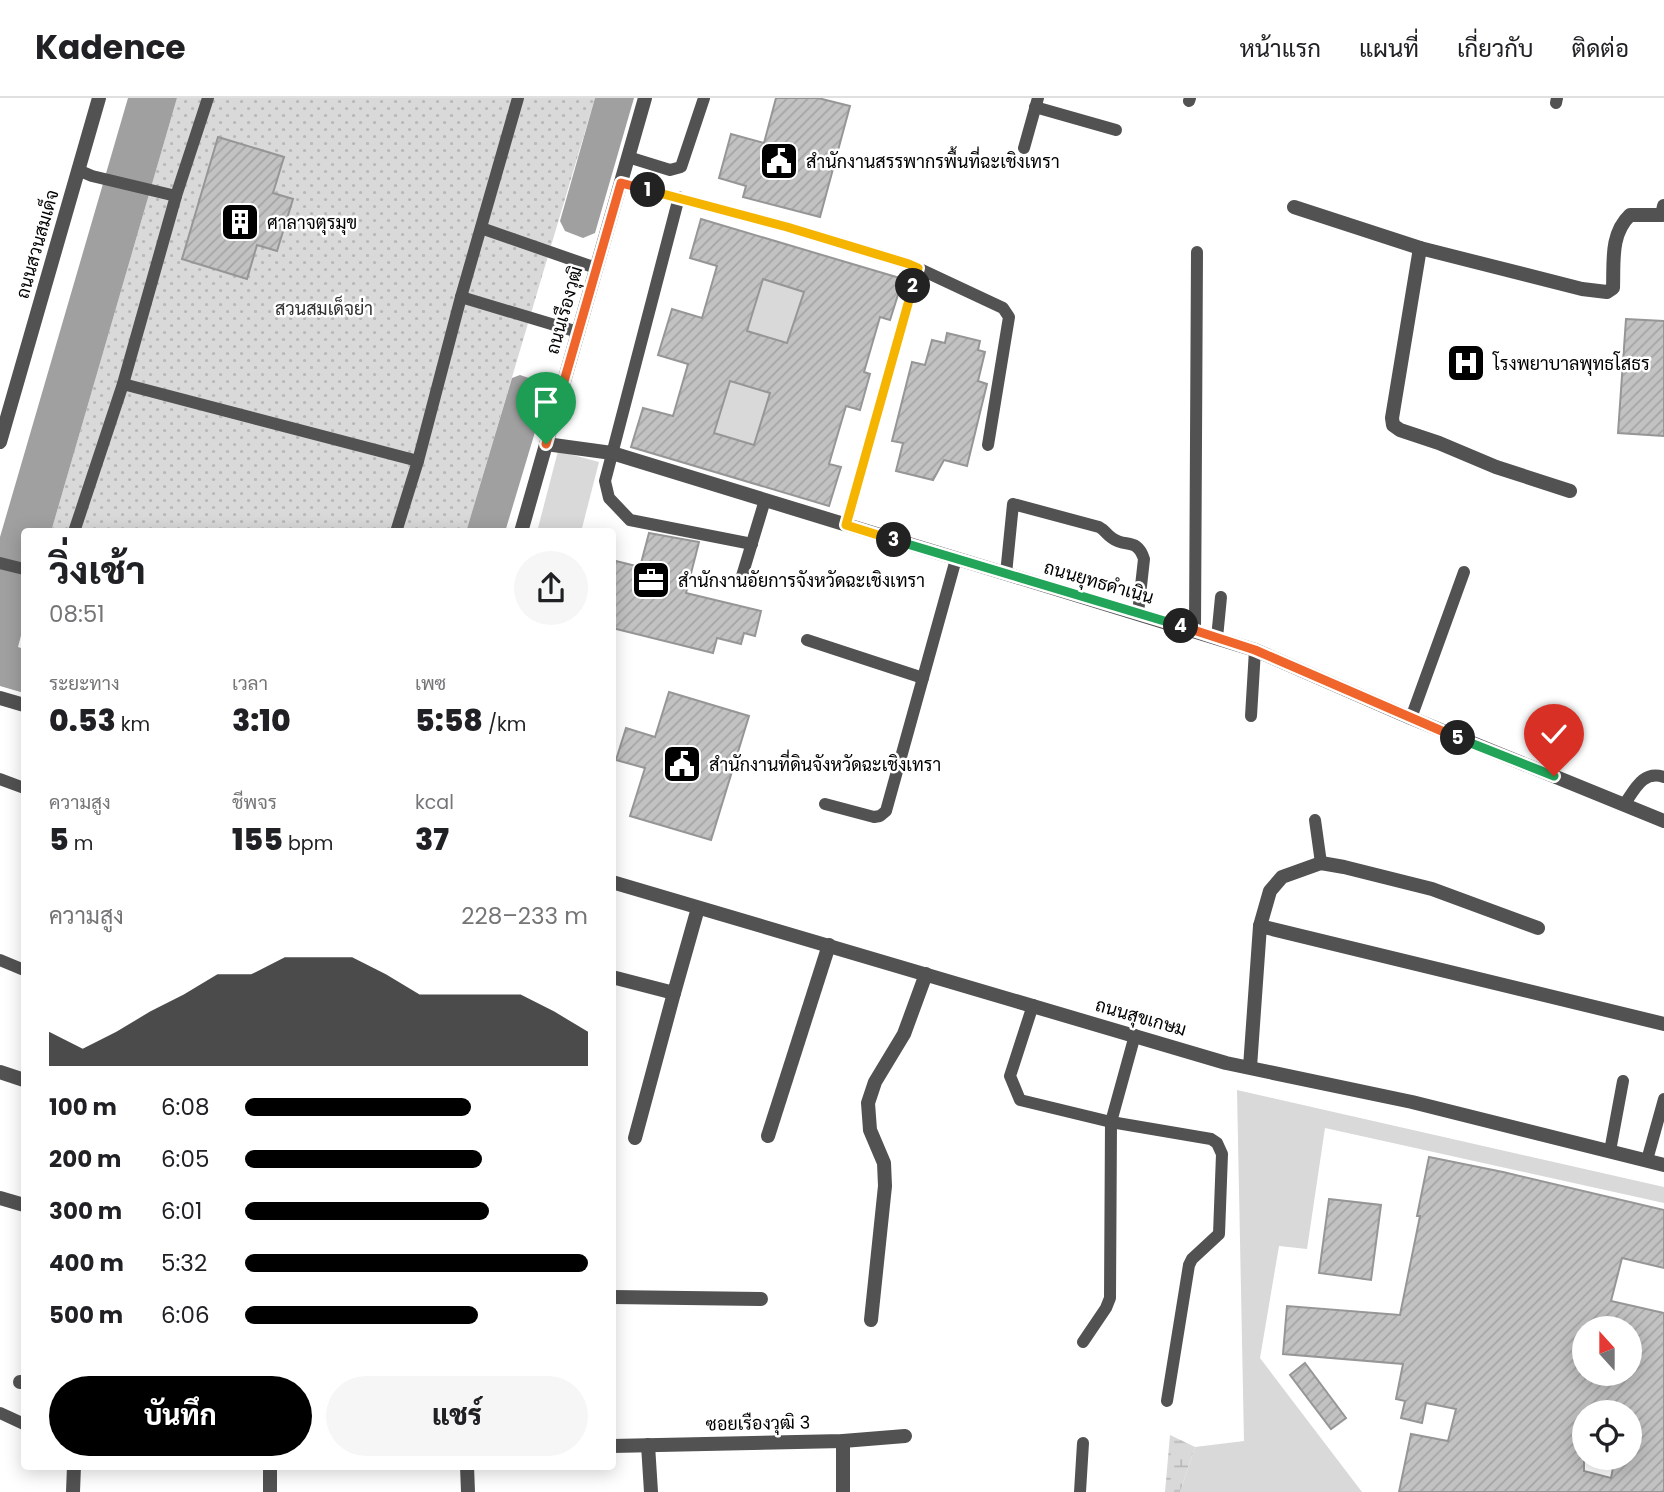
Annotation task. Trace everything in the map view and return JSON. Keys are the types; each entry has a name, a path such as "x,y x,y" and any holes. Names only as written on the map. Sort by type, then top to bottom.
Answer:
{"street":[{"name":"ถนนสวนสมเด็จ","path":"0,442 85,173 99,98"},
{"name":"ถนนเรืองวุฒิ","path":"522,528 645,98"},
{"path":"1294,207 1420,248 1601,293 1613,288 1615,239 1620,224 1630,215 1663,212"},
{"path":"1420,248 1393,425 1496,467 1570,491"},
{"name":"ถนนยุทธดำเนิน","path":"546,444 612,453 1255,650 1411,718 1664,821"},
{"path":"0,698 21,704"},
{"path":"1250,1068 1260,926 1269,891 1282,877 1321,863 1345,867 1432,889 1538,928"},
{"name":"ถนนสุขเกษม","path":"616,883 1250,1068 1412,1102 1664,1165"},
{"path":"635,1138 698,908"},
{"path":"1260,926 1664,1024"},
{"path":"768,1136 829,945"},
{"path":"871,1320 885,1186 884,1163 870,1130 868,1103 875,1082 904,1034 926,974"},
{"path":"616,978 674,993"},
{"path":"0,1072 21,1079"},
{"path":"0,1198 21,1204"},
{"path":"616,1297 761,1299"},
{"name":"ซอยเรืองวุฒิ 3","path":"616,1446 843,1441 905,1436"},
{"path":"843,1441 843,1492"},
{"path":"648,1445 651,1492"},
{"path":"73,1492 74,1470"},
{"path":"270,1470 270,1492"},
{"path":"467,1470 468,1492"}],"lane":[{"path":"75,528 123,384 176,197 208,98"},
{"path":"397,528 518,98"},
{"path":"628,157 670,170 681,167 704,98"},
{"path":"1024,148 1036,102 1116,130"},
{"path":"85,173 176,197"},
{"path":"621,183 787,227 918,268 1003,308 1009,317 989,445"},
{"path":"679,197 605,481 609,498 630,520 752,544"},
{"path":"481,228 596,268"},
{"path":"1195,630 1196,252"},
{"path":"846,525 918,268"},
{"path":"461,297 578,332"},
{"path":"123,384 418,461"},
{"path":"742,576 765,500"},
{"path":"1006,574 1013,504 1099,527 1113,540 1133,544 1142,551 1144,559 1138,613"},
{"path":"825,804 874,817 886,811 956,559"},
{"path":"0,563 21,568"},
{"path":"1411,718 1464,572"},
{"path":"1217,638 1221,597"},
{"path":"807,640 922,678"},
{"path":"1251,716 1255,650"},
{"path":"1624,805 1642,779 1655,774 1664,776"},
{"path":"0,779 21,787"},
{"path":"1315,820 1321,863"},
{"path":"0,960 21,969"},
{"path":"1033,1005 1010,1076 1020,1100 1111,1122 1211,1139 1217,1143 1222,1154 1219,1234 1189,1265 1167,1401"},
{"path":"1083,1342 1107,1308 1110,1298 1111,1122 1135,1035"},
{"path":"1610,1151 1623,1081"},
{"path":"1647,1160 1664,1099"},
{"path":"0,1413 21,1423"},
{"path":"1080,1492 1083,1443"}],"green space":[{"name":"สวนสมเด็จย่า","path":"177,98 595,98 467,528 52,528"},
{"path":"763,279 804,292 787,343 747,331"},
{"path":"730,381 770,393 754,445 714,433"},
{"path":"558,451 599,462 582,528 538,528"},
{"path":"1237,1090 1664,1187 1664,1203 1325,1128 1307,1249 1279,1246 1260,1358 1362,1492 1180,1492 1195,1447 1244,1441"},
{"path":"1170,1435 1195,1447 1180,1492 1165,1492"}],"shaded area":[{"path":"128,98 177,98 52,528 21,528 21,636 18,647 21,648 21,692 0,686 0,537"},
{"path":"595,98 634,98 595,233 583,238 565,231 560,221"},
{"path":"520,375 541,382 547,392 506,528 467,528 512,378"}],"building":[{"name":"สำนักงานสรรพากรพื้นที่ฉะเชิงเทรา","path":"776,98 818,98 850,106 820,217 743,197 746,186 719,178 731,134 764,143"},
{"name":"ศาลาจตุรมุข","path":"218,137 284,157 273,193 293,199 277,251 257,245 247,279 182,259"},
{"path":"701,219 903,279 890,320 880,317 864,372 870,374 860,410 846,406 829,464 841,467 829,506 631,447 643,408 673,416 688,364 658,355 672,309 702,318 717,266 690,258","holes":["763,279 804,292 787,343 747,331","730,381 770,393 754,445 714,433"]},
{"path":"1626,319 1664,321 1664,436 1618,433"},
{"path":"947,333 980,341 978,350 985,352 978,381 987,384 967,466 944,460 933,480 896,471 903,443 892,441 912,362 925,365 932,340 945,343"},
{"name":"สำนักงานอัยการจังหวัดฉะเชิงเทรา","path":"649,533 699,542 686,593 761,611 755,636 744,633 741,644 717,638 713,653 616,629 616,561 640,567"},
{"name":"สำนักงานที่ดินจังหวัดฉะเชิงเทรา","path":"669,692 749,716 711,840 630,816 645,768 616,760 626,728 655,737"},
{"path":"1429,1157 1664,1210 1664,1268 1622,1258 1611,1301 1664,1313 1664,1492 1399,1492 1411,1434 1448,1441 1456,1409 1426,1403 1422,1423 1401,1418 1405,1401 1396,1399 1403,1364 1283,1354 1287,1306 1400,1315 1420,1216 1417,1216"},
{"path":"1329,1199 1381,1205 1371,1280 1319,1273"},
{"path":"1305,1363 1346,1418 1331,1429 1290,1375"}],"place":[{"name":"สำนักงานสรรพากรพื้นที่ฉะเชิงเทรา","path":"779,161"},
{"name":"ศาลาจตุรมุข","path":"240,222"},
{"name":"โรงพยาบาลพุทธโสธร","path":"1466,363"},
{"name":"สำนักงานอัยการจังหวัดฉะเชิงเทรา","path":"651,580"},
{"name":"สำนักงานที่ดินจังหวัดฉะเชิงเทรา","path":"682,764"}],"route":[{"path":"546,444 621,183 787,227 909,264 918,268 846,525 1255,650 1554,776"}]}
